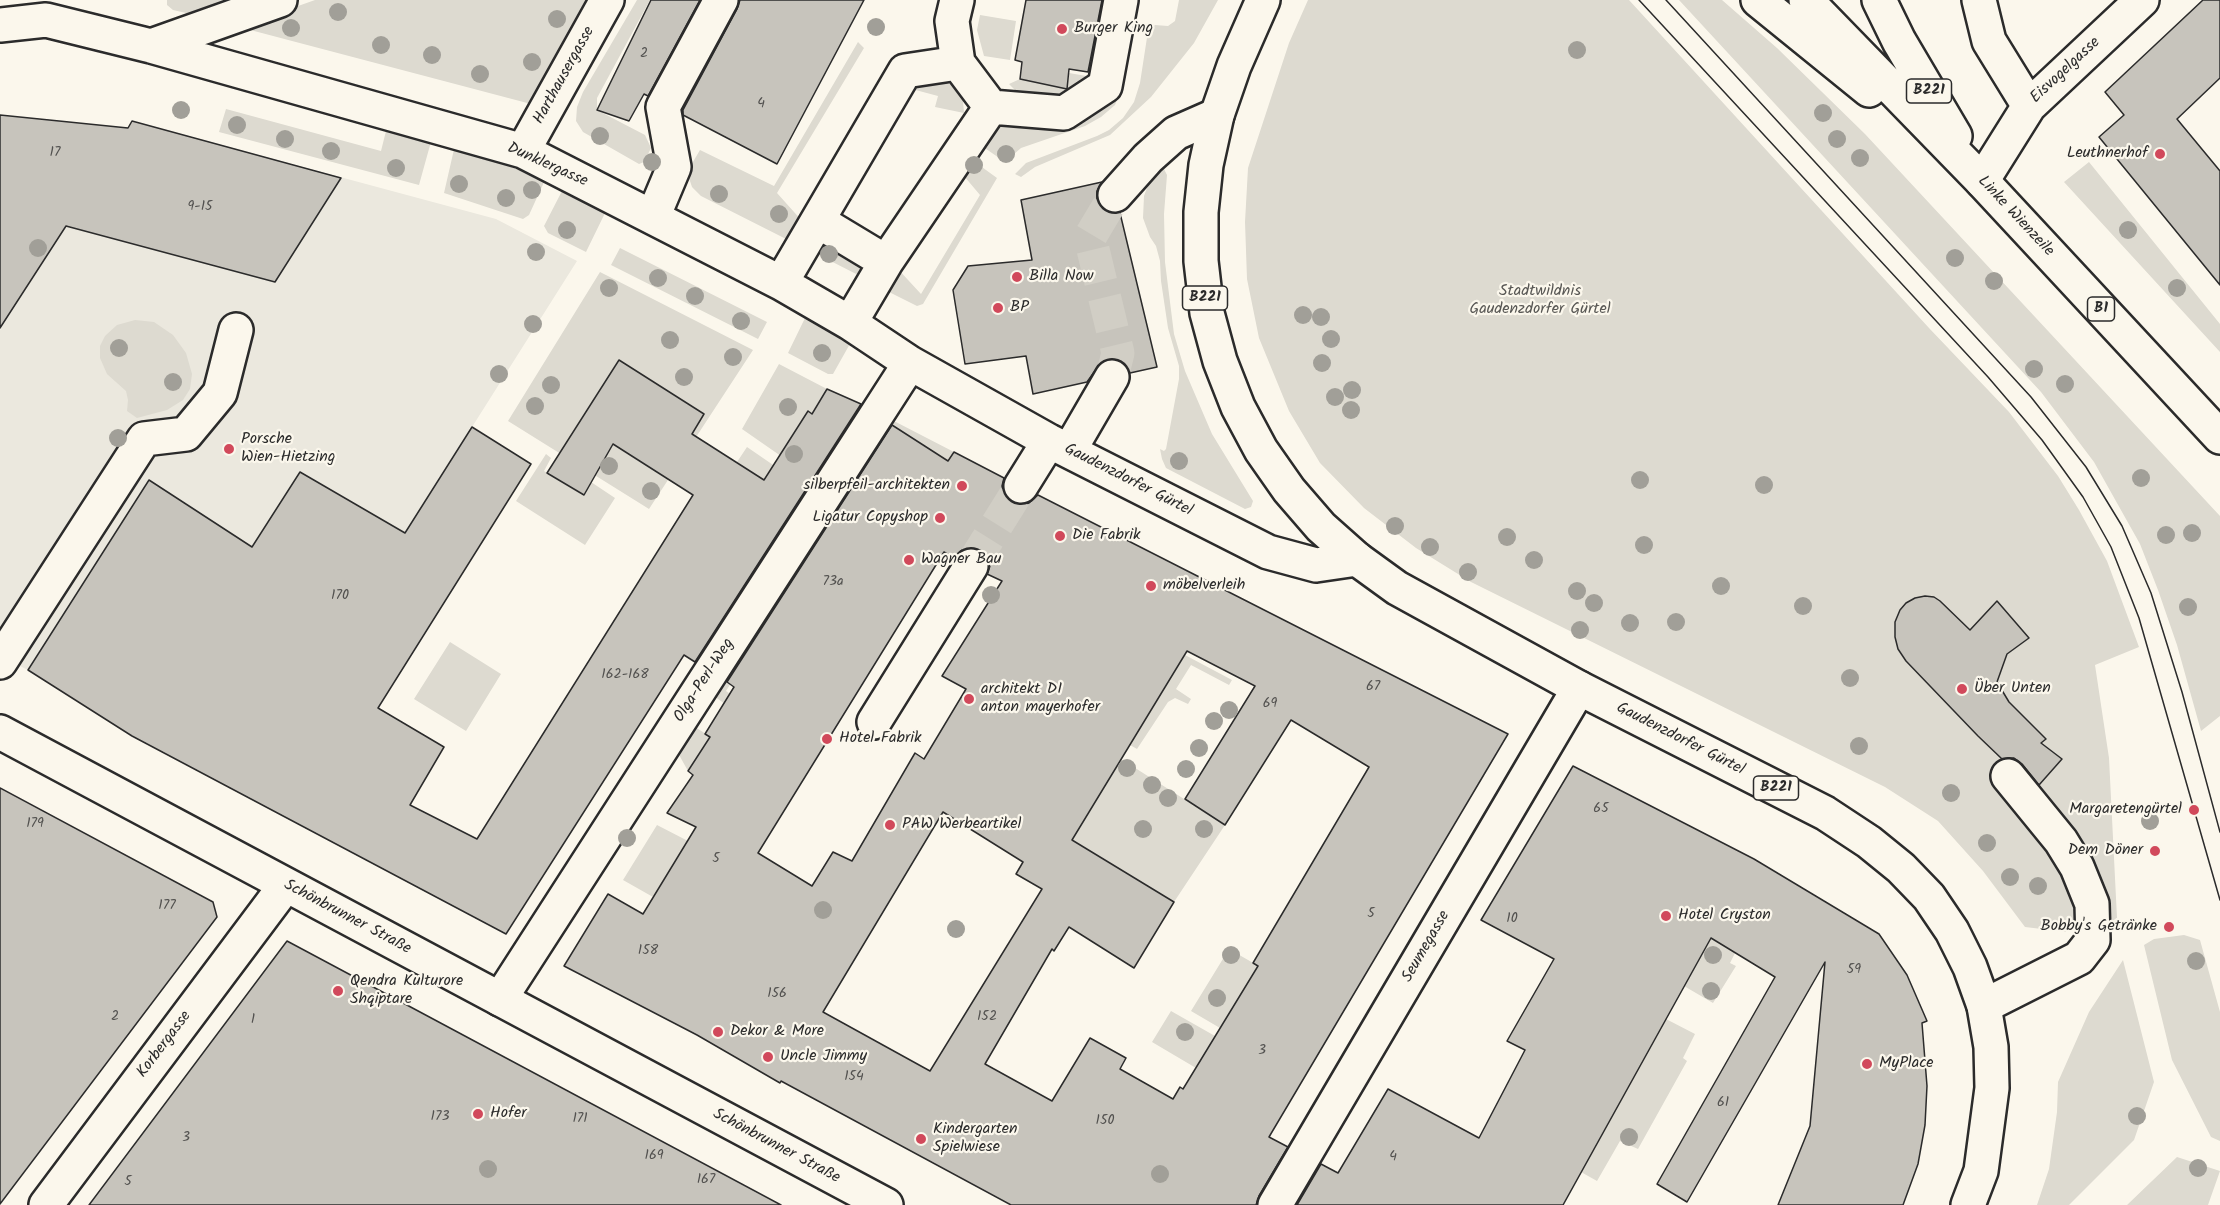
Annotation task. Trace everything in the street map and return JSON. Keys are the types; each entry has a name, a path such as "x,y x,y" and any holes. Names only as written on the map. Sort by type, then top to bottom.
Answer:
{"street":[{"path":"151,46 280,0"},
{"name":"Harthausergasse","path":"523,152 607,0"},
{"path":"653,217 674,167 663,107 720,0"},
{"path":"957,0 952,21 958,63 991,107 1064,114 1105,86 1121,0"},
{"name":"Gaudenzdorfer Gürtel","path":"1263,0 1234,66 1217,115 1206,165 1201,212 1201,261 1207,313 1220,361 1238,407 1261,450 1283,482 1321,527 1357,560 1397,588 1579,688 1825,813 1869,842 1901,868 1929,897 1952,931 1970,967 1984,1006 1991,1047 1992,1088 1981,1171 1968,1205"},
{"path":"1758,0 1982,181"},
{"name":"Linke Wienzeile","path":"1806,0 1982,181 2220,437"},
{"name":"B221","path":"1879,0 1899,41 1982,181"},
{"path":"1979,0 1989,42 2029,106"},
{"name":"Eisvogelgasse","path":"1982,181 2029,106 2142,0"},
{"name":"Dunklergasse","path":"0,25 46,20 151,46 523,152 781,283 850,323 910,363"},
{"path":"781,283 905,71 958,63"},
{"path":"850,323 886,262 991,107"},
{"path":"1115,195 1148,158 1176,133 1217,115"},
{"path":"818,221 886,262"},
{"path":"0,662 144,439 186,434 220,393 236,330"},
{"name":"Gaudenzdorfer Gürtel","path":"910,363 1059,446 1269,552 1316,565 1357,560"},
{"name":"Olga-Perl-Weg","path":"500,999 910,363"},
{"path":"1021,486 1059,446 1112,377"},
{"path":"874,722 971,566"},
{"name":"Seumegasse","path":"1275,1205 1579,688"},
{"name":"Schönbrunner Straße","path":"0,732 886,1205"},
{"path":"1984,1006 2079,958 2093,940 2092,904 2077,867 2061,841 2008,776"},
{"name":"Korbergasse","path":"46,1205 285,886"}],"shaded area":[{"name":"Porsche Wien-Hietzing","path":"132,121 496,219 577,261 405,533 300,472 132,736 28,670 0,656 0,330"}],"green space":[{"path":"167,0 245,0 199,16 173,10 167,5"},
{"path":"315,0 592,0 531,104 239,27"},
{"path":"637,0 650,0 597,98 597,110 645,135 651,148 644,162 639,164 583,132 576,121 577,107 583,92"},
{"path":"1179,0 1218,0 1194,43 1151,97 1110,135 1035,167 1021,177 1015,174 1026,163 1097,136 1109,130 1123,118 1134,102 1140,83 1148,31 1155,25 1168,26 1175,21"},
{"name":"Stadtwildnis Gaudenzdorfer Gürtel","path":"1308,0 1629,0 1929,328 2009,412 2058,476 2079,510 2107,561 2139,647 2095,665 2109,758 2117,918 2104,926 2067,932 2025,927 1983,871 1938,821 1885,787 1471,582 1416,548 1364,508 1320,463 1289,411 1259,338 1247,279 1245,222 1248,168 1289,43"},
{"path":"1679,0 1722,0 1777,48 1865,134 2220,516 2220,716 2201,731 2177,645 2140,544 2094,462 2041,392"},
{"path":"980,15 1016,21 1010,60 984,56 977,30"},
{"path":"858,42 864,48 777,193 803,222 792,242 701,196 692,187 687,172 700,150 774,186"},
{"path":"1129,46 1122,88 1115,105 1101,117 1085,126 1021,148 1005,162 976,142 989,119 1077,122 1093,115 1107,104"},
{"path":"1069,73 1098,78 1079,96 1034,96 1015,90 1009,84 1020,79 1067,89"},
{"path":"934,79 950,84 958,91 963,101 964,113 935,107 938,96 908,88"},
{"path":"226,109 381,151 386,131 392,127 432,138 419,185 219,132"},
{"path":"455,145 545,180 529,215 523,219 444,193"},
{"path":"968,157 997,178 923,304 917,306 881,288 897,268 921,294 980,195 964,176"},
{"path":"2089,162 2220,324 2220,352 2064,182"},
{"path":"1157,169 1164,169 1167,175 1164,214 1165,262 1174,334 1185,371 1212,434 1253,501 1251,507 1245,509 1166,468 1162,459 1160,449 1164,451 1166,449 1179,379 1179,366 1168,328 1160,261 1143,218 1144,196"},
{"path":"563,189 606,211 586,252 548,233 544,226"},
{"path":"822,239 866,264 864,278 809,250"},
{"path":"620,248 767,322 758,339 611,265"},
{"path":"600,272 753,350 649,509 508,421"},
{"path":"812,317 851,342 833,374 828,374 788,353 805,318"},
{"path":"135,320 154,322 173,335 186,353 192,374 190,389 183,400 167,410 137,418 127,411 126,391 107,374 100,358 100,346 105,336 117,325"},
{"path":"779,364 827,389 818,404 801,470 742,429"},
{"path":"892,420 954,452 940,474 895,464 912,438 894,426 726,691 736,698 688,771 678,753 695,727 706,734 725,704 714,696"},
{"path":"747,447 795,480 786,495 737,462"},
{"path":"546,454 551,458 544,471 583,495 591,482 615,498 585,545 516,501"},
{"path":"450,642 501,674 466,731 414,699"},
{"path":"1185,655 1232,680 1229,685 1191,665 1176,689 1191,699 1188,704 1175,698 1168,702 1137,749 1130,745"},
{"path":"1121,759 1225,825 1174,902 1072,840"},
{"path":"657,825 688,841 653,897 623,880"},
{"path":"1719,925 1722,944 1735,953 1730,963 1736,966 1713,1003 1684,986"},
{"path":"2184,935 2200,940 2220,1012 2220,1141 2211,1137 2172,1060 2144,945 2154,939"},
{"path":"1229,949 1274,975 1250,980 1220,1028 1191,1011"},
{"path":"2123,960 2154,1082 2134,1140 2069,1205 2037,1205 2049,1169 2057,1112 2058,1082 2089,1012"},
{"path":"1171,1011 1215,1036 1196,1068 1152,1042"},
{"path":"1666,1019 1695,1034 1683,1058 1687,1061 1638,1149 1620,1141 1597,1181 1581,1172"},
{"path":"2177,1157 2220,1171 2208,1205 2127,1205"}],"building":[{"path":"651,0 700,0 648,96 644,94 629,121 597,110"},
{"path":"740,0 864,0 777,164 683,115 683,110"},
{"name":"Burger King","path":"1026,0 1102,0 1088,72 1069,69 1067,89 1020,79 1022,62 1015,60"},
{"name":"Leuthnerhof","path":"2203,0 2220,0 2220,78 2177,119 2220,171 2220,285 2099,137 2124,115 2105,92"},
{"path":"0,115 128,128 132,121 341,178 275,282 66,226 0,328"},
{"path":"1102,182 1097,191 1097,200 1103,209 1111,213 1120,213 1157,367 1130,373 1122,361 1111,358 1102,361 1087,382 1033,394 1026,356 965,364 953,290 968,266 1032,260 1021,200"},
{"path":"619,360 704,414 692,434 764,480 808,411 812,414 827,389 861,404 695,662 684,655 506,934 132,736 28,670 149,480 252,547 300,472 405,533 472,427 531,464 378,708 444,747 410,805 477,839 693,495 613,444 584,495 547,473"},
{"path":"892,425 948,461 954,452 1004,478 1002,486 1004,494 1012,502 1020,505 1029,503 1038,495 1508,734 1269,1137 1288,1147 1256,1205 1011,1205 781,1081 780,1083 697,1035 564,966 608,894 643,914 696,827 667,813 693,775 688,771 710,737 705,734 734,687 727,682","holes":["972,547 981,550 987,557 990,566 987,574 1002,581 942,676 966,689 924,759 915,753 852,861 833,852 812,886 758,853 944,552 954,558 962,550","1187,651 1255,686 1185,799 1225,825 1291,720 1369,767 1253,963 1258,966 1183,1089 1180,1087 1173,1099 1120,1069 1126,1058 1090,1038 1052,1101 985,1064 1052,949 1054,951 1069,927 1134,968 1174,902 1072,840","943,812 1023,862 1016,874 1042,889 930,1071 823,1012"]},
{"name":"Über Unten","path":"1925,596 1934,597 1940,601 1970,630 1997,601 2029,638 2007,654 1997,682 2009,702 2046,739 2041,743 2062,759 2039,785 2022,764 2014,758 2002,759 1978,736 1906,661 1898,649 1895,622 1900,610 1906,603"},
{"path":"1573,766 1754,859 1879,934 1907,975 1927,1021 1922,1023 1927,1086 1925,1125 1918,1164 1903,1205 1778,1205 1810,1126 1825,962 1687,1202 1657,1184 1775,977 1711,938 1563,1205 1297,1205 1321,1164 1338,1173 1388,1089 1479,1138 1525,1050 1507,1041 1554,959 1481,920"},
{"path":"0,788 213,902 217,917 0,1204"},
{"path":"287,941 420,1012 781,1205 89,1205"}],"tunnel":[{"path":"1112,377 1118,353 1090,237 1115,195"},
{"path":"971,566 1021,486"}],"tram line":[{"path":"1639,0 1988,377 2042,440 2083,497 2111,547 2139,618 2220,900"},
{"path":"1666,0 2031,397 2086,467 2122,526 2151,593 2182,692 2220,832"}],"place":[{"name":"Burger King","path":"1062,29"},
{"name":"Leuthnerhof","path":"2160,154"},
{"name":"Billa Now","path":"1017,277"},
{"name":"BP","path":"998,308"},
{"name":"Porsche Wien-Hietzing","path":"229,449"},
{"name":"silberpfeil-architekten","path":"962,486"},
{"name":"Ligatur Copyshop","path":"940,518"},
{"name":"Die Fabrik","path":"1060,536"},
{"name":"Wagner Bau","path":"909,560"},
{"name":"möbelverleih","path":"1151,586"},
{"name":"Über Unten","path":"1962,689"},
{"name":"architekt DI anton mayerhofer","path":"969,699"},
{"name":"Hotel Fabrik","path":"827,739"},
{"name":"Margaretengürtel","path":"2194,810"},
{"name":"PAW Werbeartikel","path":"890,825"},
{"name":"Dem Döner","path":"2155,851"},
{"name":"Hotel Cryston","path":"1666,916"},
{"name":"Bobby's Getränke","path":"2169,927"},
{"name":"Qendra Kulturore Shqiptare","path":"338,991"},
{"name":"Dekor & More","path":"718,1032"},
{"name":"Uncle Jimmy","path":"768,1057"},
{"name":"MyPlace","path":"1867,1064"},
{"name":"Hofer","path":"478,1114"},
{"name":"Kindergarten Spielwiese","path":"921,1139"}]}
